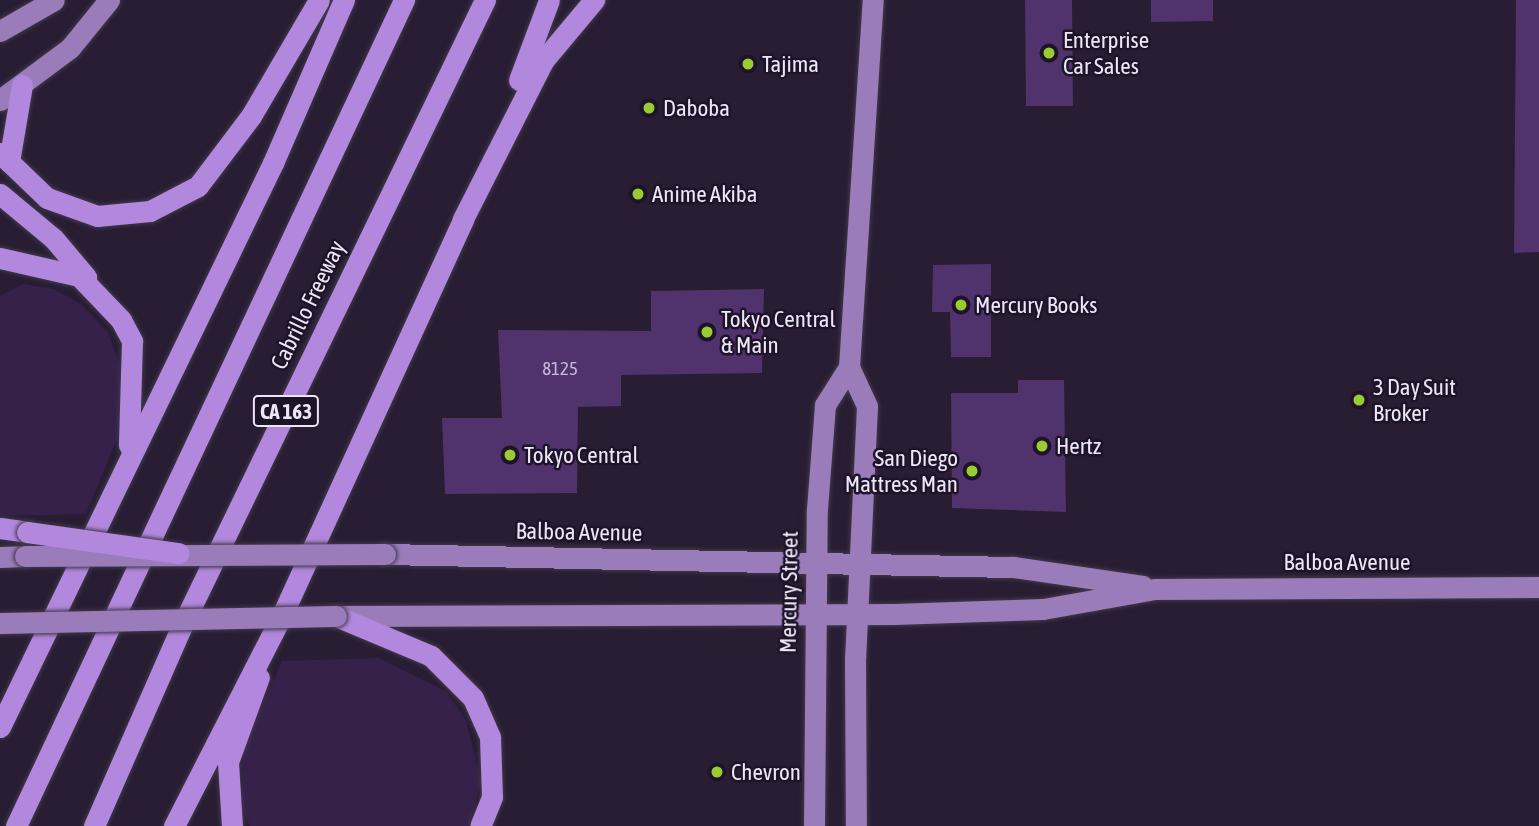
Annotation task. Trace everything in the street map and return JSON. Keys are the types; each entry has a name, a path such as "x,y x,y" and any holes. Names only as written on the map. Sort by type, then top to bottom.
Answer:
{"highway":[{"path":"22,85 4,158 47,198 97,216 150,211 198,186 251,116 319,0"},
{"path":"0,727 273,163 344,0"},
{"name":"Cabrillo Freeway","path":"16,826 404,0"},
{"name":"Cabrillo Freeway","path":"93,826 180,630 485,0"},
{"path":"463,219 549,0"},
{"path":"174,826 283,612 463,219 543,61 594,0"},
{"path":"0,194 54,239 92,284 132,341 127,462"},
{"path":"0,258 52,265 92,284"},
{"path":"0,528 179,553"},
{"path":"232,826 228,762 283,612"},
{"path":"336,616 431,656 473,698 490,737 492,797 480,826"}],"main road":[{"path":"0,31 54,0"},
{"path":"0,100 69,48 109,0"},
{"name":"Mercury Street","path":"856,826 856,615 867,406 849,367 873,0"},
{"name":"Mercury Street","path":"814,826 816,563 825,405 849,367"},
{"name":"Balboa Avenue","path":"0,557 179,553 386,554 1045,569 1155,589"},
{"name":"Balboa Avenue","path":"0,623 336,616 815,616 1043,609 1155,589 1539,587"}],"shaded area":[{"path":"23,284 54,289 82,305 107,331 119,362 123,424 86,514 0,516 0,296"},
{"path":"379,658 446,691 466,720 481,782 469,826 250,826 242,810 244,748 282,661"}],"building":[{"name":"Enterprise Car Sales","path":"1025,0 1072,0 1073,106 1026,106"},
{"path":"1151,0 1213,0 1213,21 1151,22"},
{"path":"1516,0 1539,0 1539,252 1514,253"},
{"name":"Mercury Books","path":"991,264 991,357 951,357 950,312 932,312 933,265"},
{"path":"764,289 762,373 621,375 621,406 578,407 577,493 445,494 442,418 502,418 498,330 651,331 651,291"},
{"path":"1018,380 1064,380 1066,512 952,508 951,393 1018,393"}],"place":[{"name":"Enterprise Car Sales","path":"1049,53"},
{"name":"Tajima","path":"748,64"},
{"name":"Daboba","path":"649,108"},
{"name":"Anime Akiba","path":"638,194"},
{"name":"Mercury Books","path":"961,305"},
{"name":"Tokyo Central & Main","path":"707,332"},
{"name":"3 Day Suit Broker","path":"1359,400"},
{"name":"Hertz","path":"1042,446"},
{"name":"Tokyo Central","path":"510,455"},
{"name":"San Diego Mattress Man","path":"972,471"},
{"name":"Chevron","path":"717,772"}]}
